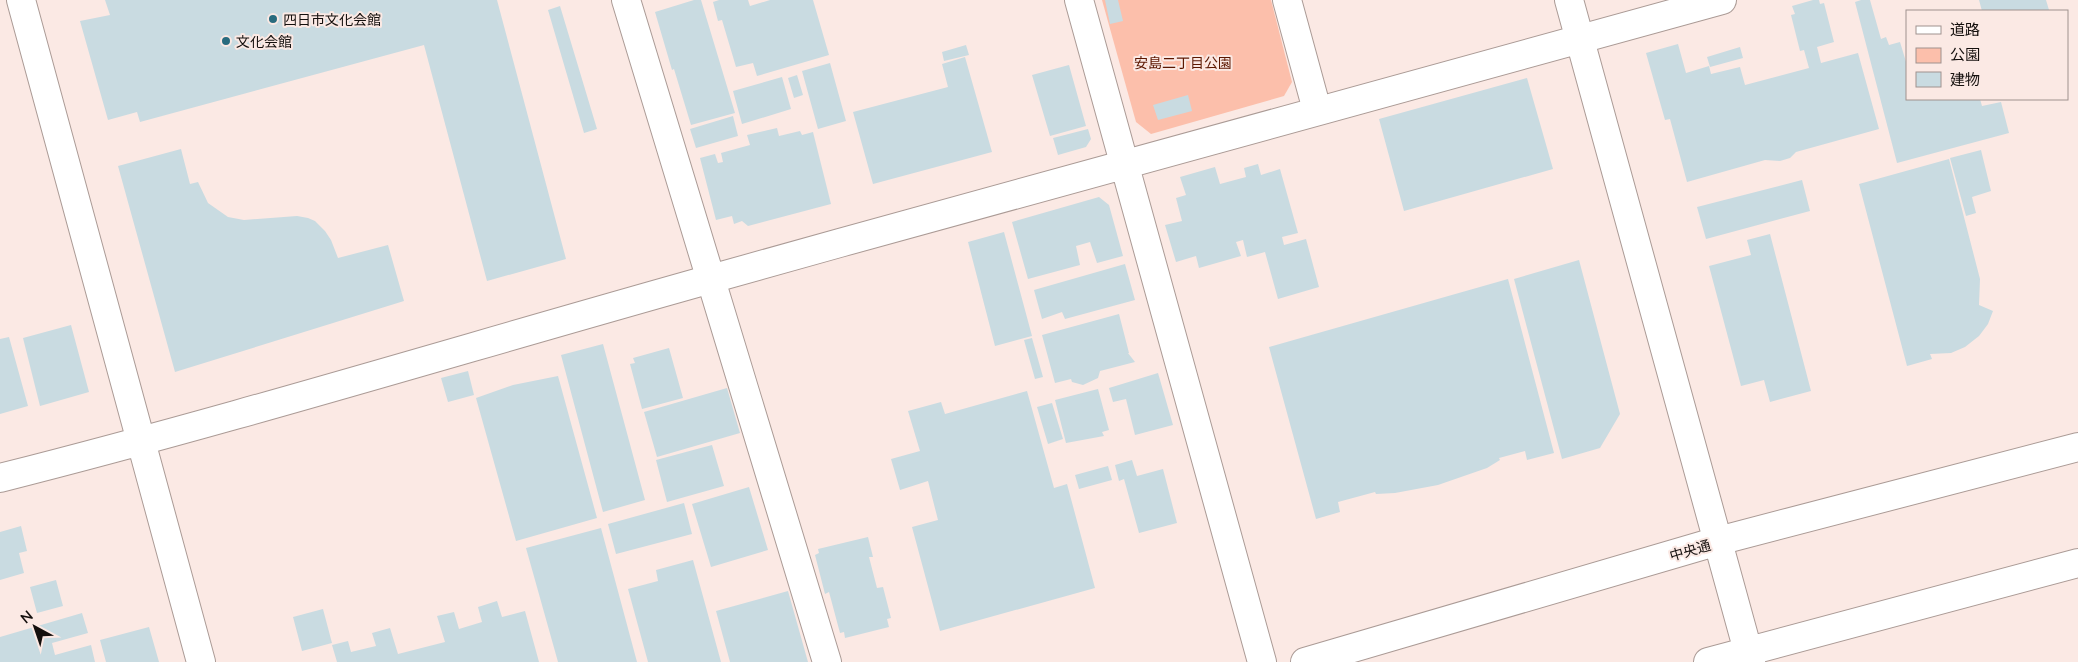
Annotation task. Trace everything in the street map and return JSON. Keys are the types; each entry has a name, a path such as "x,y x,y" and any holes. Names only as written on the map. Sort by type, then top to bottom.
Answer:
{"street":[{"path":"21,0 201,662"},
{"path":"626,0 712,278 827,662"},
{"path":"1079,0 1262,662"},
{"path":"1287,0 1317,110"},
{"path":"1569,0 1750,656"},
{"path":"0,478 142,442 712,278 1124,163 1722,0"},
{"name":"中央通","path":"1305,662 1718,541 2078,447"},
{"path":"1708,662 1750,656 2078,563"}],"green space":[{"name":"安島二丁目公園","path":"1102,0 1271,0 1292,82 1284,96 1151,134 1136,122"}],"building":[{"path":"105,0 497,0 566,259 487,281 424,45 140,122 137,112 108,120 80,21 110,15"},
{"path":"694,0 701,0 735,113 691,125 655,12"},
{"path":"719,0 748,0 750,6 770,0 813,0 829,55 757,76 753,63 736,67 722,20 718,21 713,2"},
{"path":"1105,0 1118,0 1123,21 1110,24"},
{"path":"1819,0 1820,4 1824,3 1834,42 1817,47 1821,63 1858,53 1879,129 1796,152 1790,158 1780,161 1765,160 1687,182 1670,119 1665,120 1646,53 1678,44 1686,73 1709,66 1711,74 1740,67 1745,85 1809,68 1804,50 1800,51 1791,15 1795,14 1792,6"},
{"path":"1870,0 1881,39 1886,37 1889,45 1900,42 1906,62 1906,100 1980,100 1982,106 2001,102 2009,133 1897,163 1855,2"},
{"path":"1979,0 2046,0 2049,10 1982,10"},
{"path":"560,6 597,129 584,133 548,10"},
{"path":"966,45 969,55 944,61 942,52"},
{"path":"1740,47 1743,58 1710,67 1707,57"},
{"path":"965,57 992,152 873,184 853,112 948,87 942,64"},
{"path":"830,63 846,121 818,129 802,71"},
{"path":"1069,65 1086,126 1050,136 1032,75"},
{"path":"797,75 803,95 794,98 788,78"},
{"path":"782,77 791,109 742,124 733,91"},
{"path":"1527,78 1553,169 1404,211 1379,119"},
{"path":"1188,95 1192,111 1158,120 1153,105"},
{"path":"733,116 738,136 696,148 690,129"},
{"path":"777,128 779,136 800,131 802,135 813,132 831,204 748,226 742,221 734,224 732,216 716,220 700,158 715,154 718,163 723,162 721,153 750,145 747,135"},
{"path":"1088,129 1091,139 1086,147 1058,155 1053,138"},
{"path":"181,149 190,184 198,182 208,203 228,217 244,220 297,216 308,218 315,221 325,231 331,240 338,258 388,245 404,301 175,372 118,166"},
{"path":"1981,150 1991,191 1972,197 1976,213 1966,216 1950,158"},
{"path":"1949,159 1980,279 1979,305 1993,311 1988,324 1979,336 1965,347 1951,353 1930,354 1932,359 1907,366 1859,184"},
{"path":"1258,164 1261,175 1280,169 1298,233 1282,237 1284,245 1306,239 1319,287 1278,299 1265,252 1247,257 1243,240 1236,242 1241,256 1199,268 1196,256 1176,262 1165,225 1182,221 1176,198 1186,195 1180,177 1215,167 1220,184 1246,177 1244,168"},
{"path":"1802,180 1810,211 1706,239 1697,207"},
{"path":"1099,197 1109,205 1123,256 1097,263 1090,242 1076,246 1080,265 1028,279 1012,222"},
{"path":"1004,232 1032,336 995,346 968,242"},
{"path":"1770,234 1811,391 1770,402 1764,380 1741,386 1709,266 1751,255 1747,240"},
{"path":"1579,260 1620,414 1600,448 1562,459 1514,279"},
{"path":"1125,264 1135,300 1065,319 1062,312 1042,319 1034,290"},
{"path":"1508,279 1554,453 1527,460 1525,451 1499,458 1500,460 1487,468 1438,485 1395,493 1376,494 1375,492 1338,502 1340,512 1316,519 1269,347"},
{"path":"1119,314 1128,353 1135,362 1100,371 1098,378 1083,385 1072,382 1071,379 1055,383 1042,335"},
{"path":"71,325 89,392 40,406 23,338"},
{"path":"9,337 28,406 0,414 0,339"},
{"path":"1032,338 1043,377 1035,379 1024,340"},
{"path":"603,344 645,500 603,512 561,355"},
{"path":"669,348 683,398 642,409 630,364 635,363 633,358"},
{"path":"468,371 474,395 448,402 441,378"},
{"path":"1158,373 1173,425 1135,435 1126,399 1113,402 1109,388"},
{"path":"558,376 597,518 516,541 476,398 513,385"},
{"path":"727,388 740,433 657,457 644,412"},
{"path":"1098,389 1109,430 1102,432 1104,436 1066,443 1055,400"},
{"path":"1027,391 1054,488 1067,484 1095,588 940,631 912,527 938,520 928,481 900,490 891,459 920,451 908,411 941,402 945,414"},
{"path":"1052,403 1063,439 1048,444 1037,407"},
{"path":"712,445 724,486 667,502 656,460"},
{"path":"1132,460 1137,476 1163,469 1177,523 1139,533 1124,479 1119,481 1115,465"},
{"path":"1108,466 1112,480 1079,489 1075,475"},
{"path":"749,487 768,550 711,567 692,504"},
{"path":"684,503 692,534 616,554 608,524"},
{"path":"21,526 27,551 19,553 24,573 0,580 0,532"},
{"path":"601,528 637,662 558,662 526,548"},
{"path":"868,537 873,557 869,557 877,588 883,587 891,618 887,619 889,627 845,638 844,632 840,633 829,592 825,594 815,555 819,553 818,549"},
{"path":"693,560 721,662 648,662 628,589 658,581 656,570"},
{"path":"56,580 63,606 37,613 30,587"},
{"path":"788,591 808,662 730,662 716,611"},
{"path":"497,601 502,617 525,611 539,662 337,662 332,645 348,641 351,652 376,646 372,633 390,628 398,654 445,642 437,616 454,612 459,629 482,622 478,607"},
{"path":"323,609 332,643 302,651 293,617"},
{"path":"82,613 88,633 52,643 55,655 91,645 95,662 0,662 0,637"},
{"path":"149,627 159,662 106,662 100,640"}],"place":[{"name":"四日市文化会館","path":"273,19"},
{"name":"文化会館","path":"226,41"}]}
